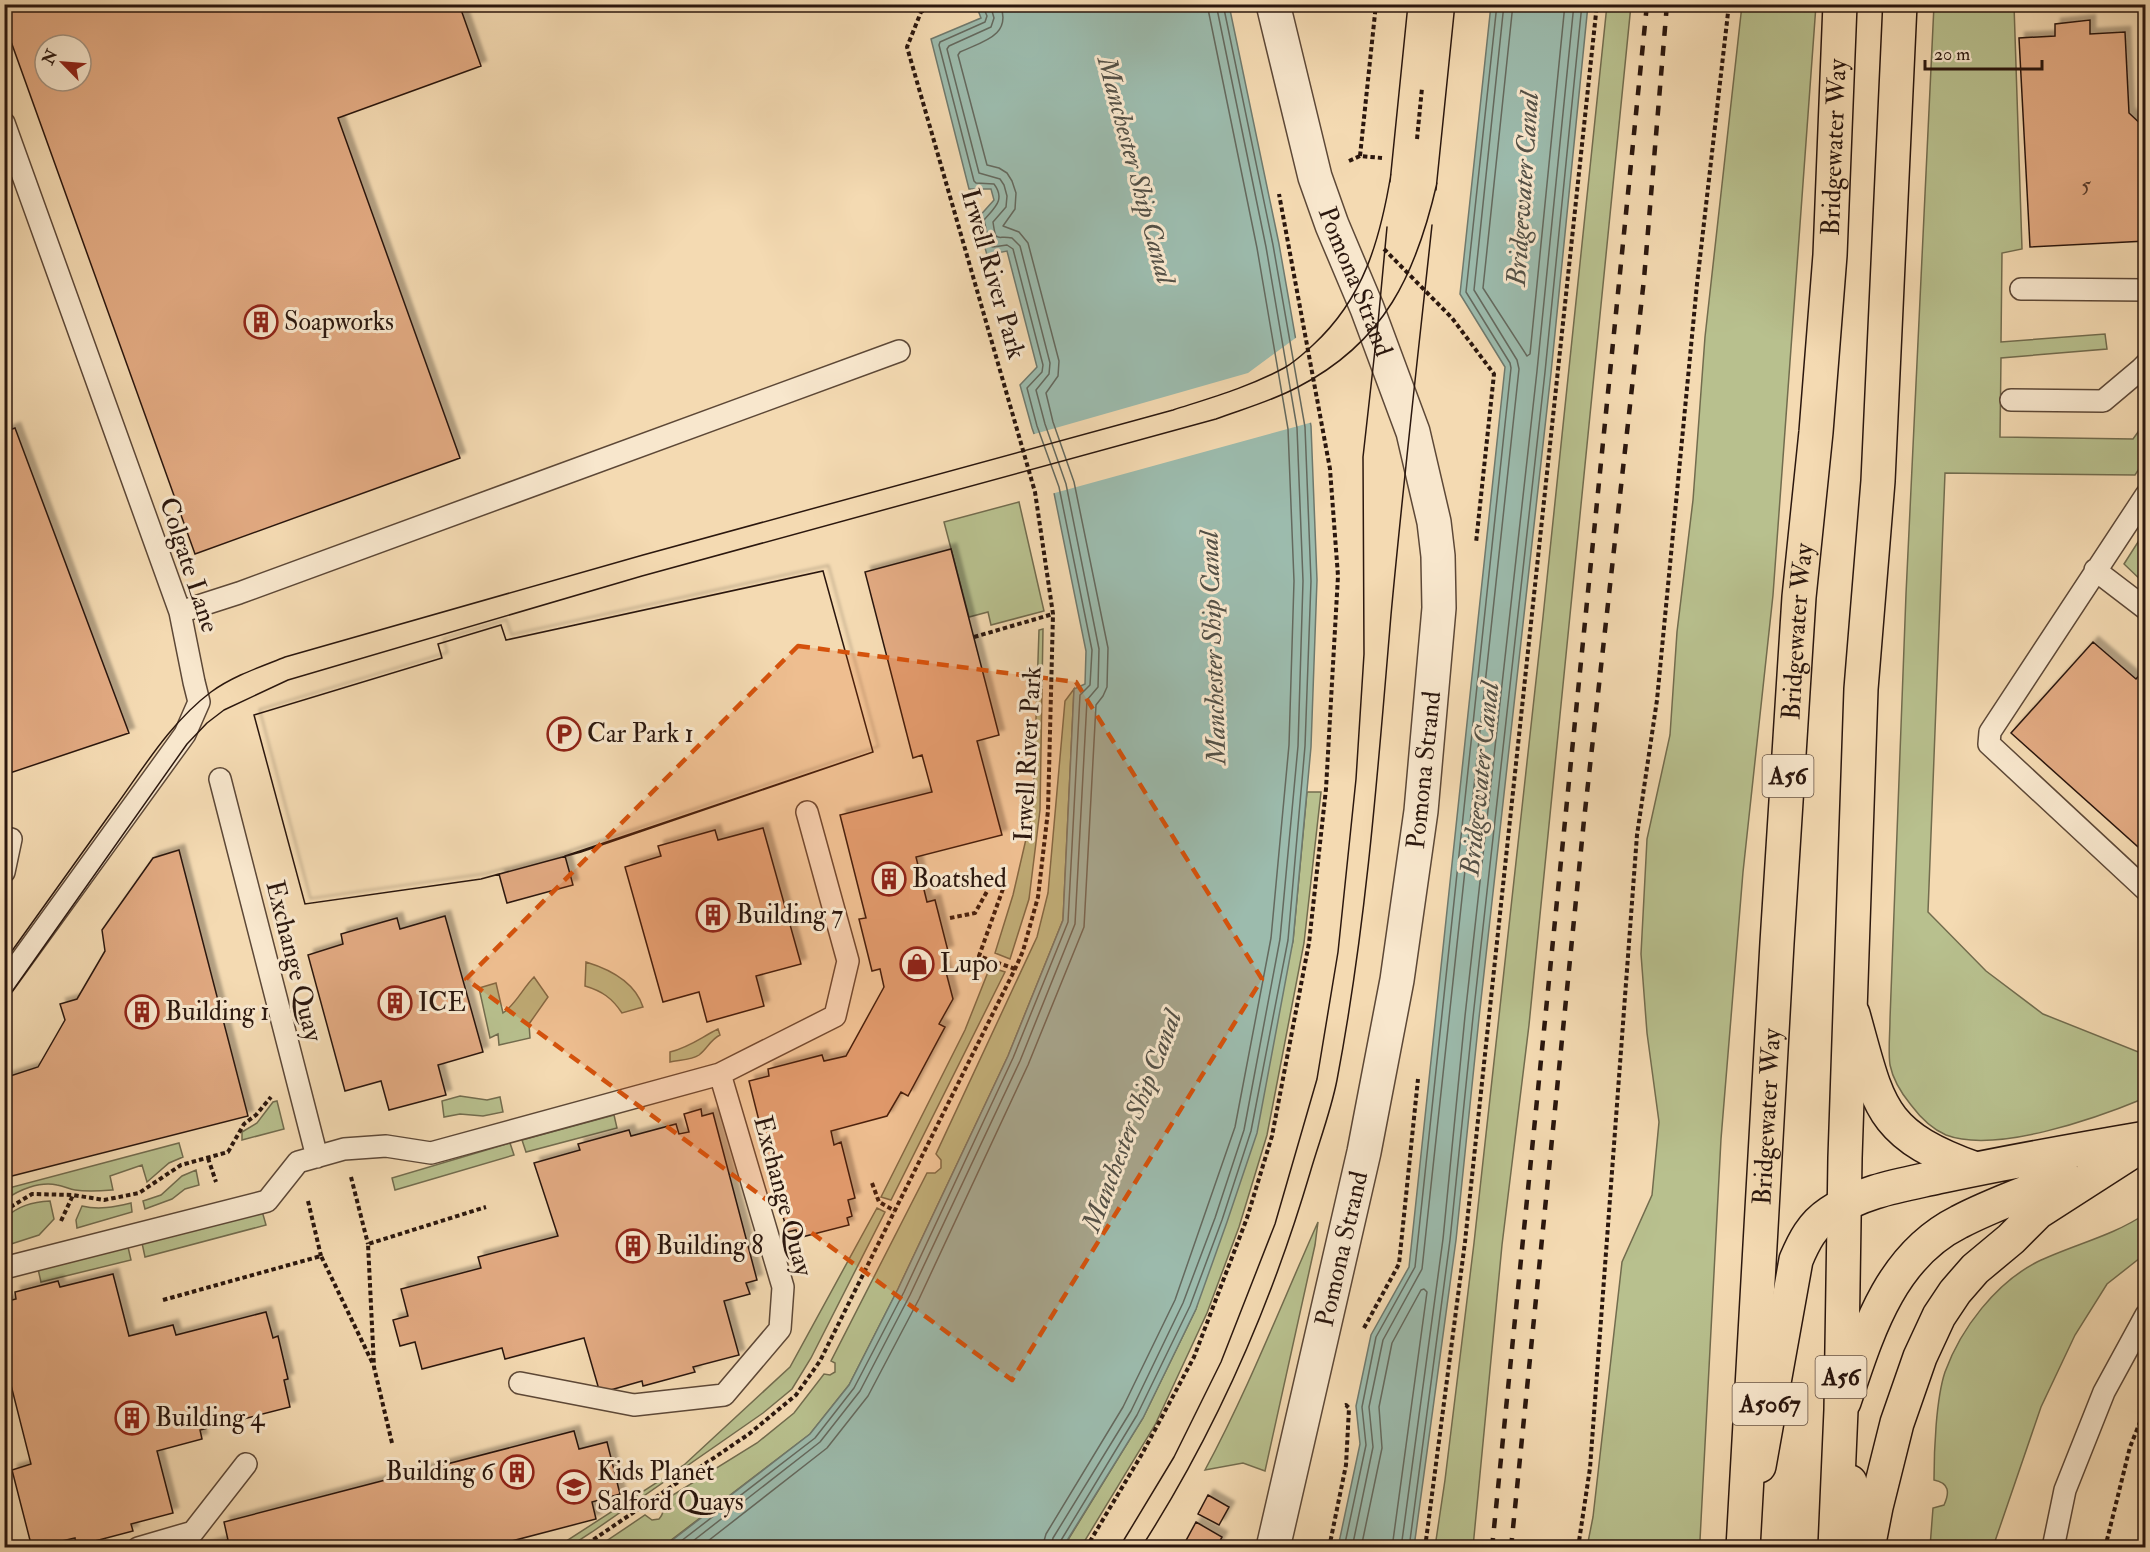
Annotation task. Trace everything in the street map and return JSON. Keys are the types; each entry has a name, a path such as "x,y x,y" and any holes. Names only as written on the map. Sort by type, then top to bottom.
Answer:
{"main road":[{"name":"Bridgewater Way","path":"1743,1548 1776,955 1799,597 1816,432 1830,255 1840,4"},
{"name":"A56","path":"1834,1548 1841,1420 1844,1205 1861,689 1878,482 1900,4"},
{"path":"1850,1003 1873,1086 1887,1116 1903,1133 1917,1142 1949,1159 1976,1169"},
{"name":"A5067","path":"1743,1548 1796,1260 1807,1235 1814,1227 1844,1205 1885,1189 1976,1169 2145,1140"},
{"name":"A5067","path":"1841,1420 1869,1331 1882,1301 1914,1254 1957,1222 2145,1140"},
{"path":"1869,1548 1876,1507 1897,1423 1920,1357 1939,1316 1975,1269 2011,1239 2038,1212 2145,1140"},
{"path":"1841,1420 1863,1548"}],"street":[{"name":"Pomona Strand","path":"1273,4 1315,177 1413,432 1434,522 1438,556 1439,608 1421,811 1397,980 1364,1152 1273,1548"}],"lane":[{"name":"Colgate Lane","path":"4,123 180,612 199,702 185,734 4,984"},
{"path":"2021,290 2145,290"},
{"path":"180,612 239,593 899,351"},
{"path":"2011,400 2103,401 2145,364"},
{"path":"2145,495 1990,732 1988,740 1989,744 2145,890"},
{"path":"2095,570 2145,609"},
{"name":"Exchange Quay","path":"220,779 308,1160"},
{"path":"4,1268 267,1201 308,1160 344,1149 386,1146 431,1153 720,1074 835,1016 848,961 807,812"},
{"path":"4,872 11,839"},
{"name":"Exchange Quay","path":"520,1383 634,1405 724,1395 780,1329 783,1287 720,1074"},
{"path":"2053,1548 2065,1490 2095,1414 2104,1392 2145,1315"},
{"path":"138,1548 193,1532 246,1464"}],"path":[{"name":"Irwell River Park","path":"581,1548 749,1434 796,1395 820,1361 1015,969 1023,951 1038,897 1048,811 1053,615 1035,492 907,47 921,12 935,4"},
{"path":"1360,156 1376,4"},
{"path":"1425,1548 1465,1242 1598,4"},
{"path":"1578,1548 1590,1468 1637,835 1657,700 1697,284 1730,4"},
{"path":"1417,139 1422,88"},
{"path":"1086,1548 1142,1454 1194,1357 1247,1218 1272,1136 1308,943 1326,789 1338,576 1330,469 1278,187"},
{"path":"974,637 1053,615"},
{"path":"950,918 975,913 995,877 1004,886 979,956 1015,969"},
{"path":"4,1211 32,1194 73,1195 104,1200 139,1193 181,1165 228,1152 244,1124 269,1098 277,1094"},
{"path":"344,1149 368,1244 374,1366 392,1443"},
{"path":"208,1158 218,1189"},
{"path":"308,1160 321,1256 374,1366"},
{"path":"872,1183 879,1202 895,1211"},
{"path":"60,1222 73,1195"},
{"path":"368,1244 486,1207"},
{"path":"163,1300 321,1256"},
{"path":"1329,1548 1346,1465 1349,1408 1346,1405 1342,1407"},
{"path":"2105,1548 2130,1447 2145,1407"}],"highlighted area":[{"path":"798,646 1076,682 1262,979 1012,1380 466,979"}],"green space":[{"path":"1607,5 1631,5 1529,1025 1502,1245 1473,1547 1435,1547 1474,1243"},
{"path":"1742,5 1816,5 1773,595 1743,872 1721,1139 1700,1540 1699,1547 1587,1547 1593,1517 1622,1262 1652,1195 1659,1122 1647,1033 1641,954 1647,839 1670,735 1677,632 1693,500 1705,337"},
{"path":"1934,5 2014,5 2022,249 2002,253 2001,342 2105,334 2107,349 2001,358 2000,437 2133,439 2146,421 2145,460 2135,475 1945,473 1928,912 1986,971 2043,1014 2146,1055 2145,1098 2074,1124 2018,1137 1991,1140 1967,1140 1946,1135 1931,1126 1918,1114 1901,1091 1893,1076 1889,1060 1906,594"},
{"path":"1019,502 1044,611 991,625 988,612 969,617 944,522"},
{"path":"2145,531 2143,559 2145,584 2124,564"},
{"path":"1043,629 1040,810 1029,899 1010,959 995,953 1013,895 1033,809 1039,630"},
{"path":"1074,689 1063,920 1008,1056 898,1289 849,1385 810,1434 662,1547 596,1548 645,1515 652,1520 659,1519 663,1511 660,1503 757,1443 794,1413 824,1374 830,1375 835,1372 835,1363 831,1361 927,1173 935,1173 941,1168 941,1160 936,1154 1037,937 1048,893 1065,701"},
{"path":"1307,792 1321,792 1304,943 1267,1135 1239,1227 1207,1313 1155,1425 1081,1547 1063,1548 1143,1418 1196,1309 1293,941"},
{"path":"586,962 603,968 628,984 643,1007 622,1013 606,996 585,986"},
{"path":"990,967 1005,972 891,1200 881,1197 965,1030"},
{"path":"534,977 548,997 529,1024 530,1038 499,1045 498,1034 490,1038 479,988 496,983 503,1013"},
{"path":"718,1029 720,1035 699,1055 670,1062 670,1052 689,1045"},
{"path":"460,1096 487,1100 500,1097 503,1112 483,1116 460,1114 444,1117 442,1101"},
{"path":"277,1101 284,1129 242,1140 242,1132 257,1123 273,1102"},
{"path":"614,1115 617,1128 526,1152 522,1140"},
{"path":"179,1143 183,1157 169,1163 147,1182 142,1165 110,1176 113,1190 80,1191 44,1184 23,1190 5,1200 5,1189"},
{"path":"510,1143 514,1155 395,1190 392,1178"},
{"path":"196,1170 199,1185 185,1189 172,1199 145,1209 143,1201 161,1195 182,1176"},
{"path":"50,1201 54,1219 39,1235 5,1246 5,1218 26,1205"},
{"path":"131,1203 132,1212 77,1228 76,1220 82,1206 106,1208"},
{"path":"877,1208 885,1212 811,1358 792,1389 763,1413 592,1532 569,1547 557,1547 684,1465 790,1367"},
{"path":"262,1211 266,1225 145,1257 142,1243"},
{"path":"2145,1214 2145,1254 2107,1284 2075,1335 2041,1407 1993,1547 1930,1547 1933,1508 1944,1505 1947,1496 1947,1489 1943,1483 1934,1480 1939,1396 1945,1372 1970,1323 1994,1294 2022,1271 2050,1256 2133,1222"},
{"path":"1318,1222 1315,1245 1265,1471 1243,1463 1205,1470 1250,1378"},
{"path":"128,1247 131,1260 41,1282 38,1269"}],"water":[{"name":"Manchester Ship Canal","path":"976,5 1229,5 1279,244 1311,426 1317,580 1311,747 1293,941 1257,1133 1196,1309 1143,1418 1063,1547 662,1548 810,1434 849,1385 898,1289 1008,1056 1063,920 1074,689 1085,684 1086,651 1053,488 1020,385 1037,367 1007,251 987,255 977,219 994,200 991,189 969,189 931,39 981,18"},
{"name":"Bridgewater Canal","path":"1491,5 1588,5 1551,373 1456,1240 1414,1547 1338,1547 1360,1444 1356,1406 1371,1335 1409,1267 1505,367 1460,294"}],"pier":[{"path":"1297,337 1313,422 1051,494 1031,435 1248,373"}],"building":[{"name":"Soapworks","path":"4,4 459,4 481,66 338,118 460,458 195,554 4,22"},
{"path":"2090,20 2090,34 2125,32 2129,113 2146,129 2146,241 2030,247 2019,38 2055,36 2055,24"},
{"path":"15,428 129,733 4,775 4,432"},
{"name":"Boatshed","path":"951,549 999,735 977,741 1002,835 916,857 927,902 935,900 948,951 941,953 953,999 939,1024 945,1027 908,1096 901,1092 887,1116 831,1131 834,1145 841,1142 855,1198 848,1200 852,1216 847,1218 849,1225 798,1238 796,1230 787,1232 749,1081 769,1076 768,1069 822,1055 824,1061 846,1056 884,987 880,969 872,971 859,919 866,918 840,815 932,792 922,755 913,758 865,572"},
{"name":"Car Park 1","path":"823,571 873,752 581,852 481,879 305,904 254,715 442,658 438,644 501,625 506,640"},
{"name":"Car Park 1","path":"823,571 873,752 565,856 573,885 507,903 499,874 481,879 305,904 254,715 442,658 438,644 501,625 506,640"},
{"path":"2093,642 2136,679 2146,668 2146,854 2011,733"},
{"name":"Building 7","path":"763,828 801,964 756,976 764,1006 707,1022 699,992 663,1002 625,867 661,856 658,846 715,830 718,840"},
{"name":"Building 1","path":"179,850 248,1116 4,1178 4,1078 38,1067 65,1020 60,1004 77,999 105,951 102,930 153,858"},
{"name":"ICE","path":"445,916 483,1052 438,1065 446,1095 389,1110 381,1081 345,1091 308,955 343,944 341,934 397,918 400,929"},
{"name":"Building 8","path":"701,1109 702,1116 713,1113 757,1280 746,1283 750,1294 724,1301 739,1355 693,1367 695,1372 643,1386 642,1381 600,1393 584,1338 505,1359 502,1348 422,1369 415,1342 400,1346 393,1320 408,1316 401,1289 481,1268 478,1257 558,1236 534,1163 580,1150 578,1144 629,1130 631,1136 676,1124 679,1134 689,1132 684,1114"},
{"name":"Building 4","path":"113,1274 129,1336 173,1325 176,1335 266,1312 273,1338 278,1336 288,1379 284,1380 290,1407 200,1430 202,1439 157,1451 173,1513 131,1524 133,1531 76,1546 75,1538 32,1548 12,1470 31,1464 11,1385 4,1386 4,1302 16,1299 15,1292 58,1281 60,1287"},
{"name":"Building 6","path":"574,1431 579,1449 607,1442 620,1494 592,1502 596,1519 485,1548 200,1548 228,1540 224,1522"},
{"path":"1208,1495 1229,1507 1219,1525 1198,1514"},
{"path":"1196,1522 1222,1537 1216,1548 1182,1548"}],"tram line":[{"path":"1390,182 1408,4"},
{"path":"1436,190 1455,4"},
{"path":"4,962 159,746 183,717 211,692 228,681 285,657 643,555 1173,410 1257,381 1292,363 1331,327 1345,308 1357,288 1375,245 1391,174"},
{"path":"4,1003 187,744 207,723 224,710 288,680 642,576 1216,419 1278,396 1328,369 1375,327 1407,276 1419,247 1437,183"},
{"path":"1141,1548 1194,1459 1259,1319 1295,1222 1334,1092 1356,965 1370,849 1396,566 1432,225"},
{"path":"1119,1548 1174,1457 1221,1362 1275,1224 1317,1079 1338,952 1356,779 1364,654 1363,457 1387,227"}],"railway":[{"path":"1492,1548 1647,4"},
{"path":"1511,1548 1584,820 1644,279 1667,4"}],"place":[{"name":"Soapworks","path":"261,322"},
{"name":"Car Park 1","path":"564,734"},
{"name":"Boatshed","path":"889,879"},
{"name":"Building 7","path":"713,915"},
{"name":"Lupo","path":"917,964"},
{"name":"ICE","path":"395,1003"},
{"name":"Building 1","path":"142,1012"},
{"name":"Building 8","path":"633,1246"},
{"name":"Building 4","path":"132,1418"},
{"name":"Building 6","path":"517,1472"},
{"name":"Kids Planet Salford Quays","path":"574,1487"}]}
